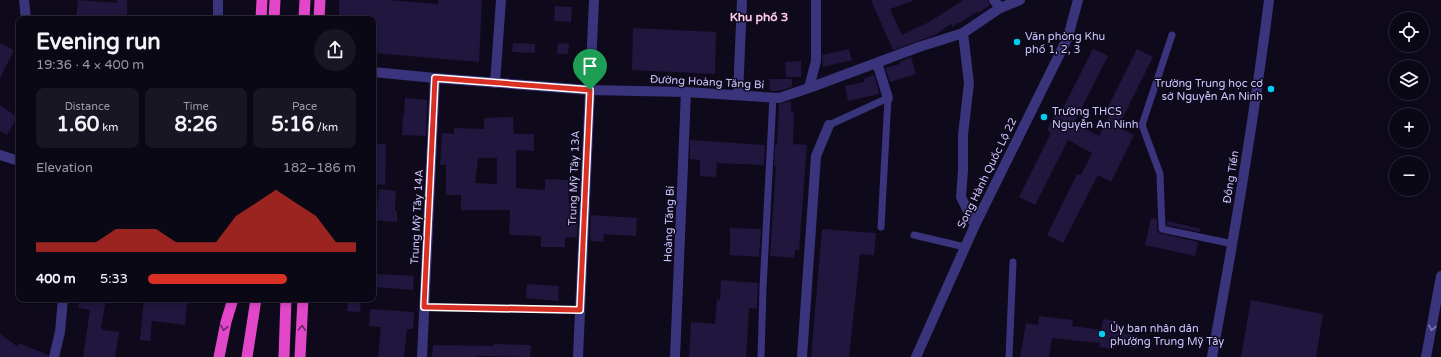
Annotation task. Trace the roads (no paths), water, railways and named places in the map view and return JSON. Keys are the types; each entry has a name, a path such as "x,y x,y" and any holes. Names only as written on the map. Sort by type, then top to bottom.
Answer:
{"highway":[{"path":"261,16 262,0"},
{"path":"274,16 275,0"},
{"path":"304,16 305,0"},
{"path":"319,16 320,0"},
{"path":"219,357 226,322 232,302"},
{"path":"247,357 256,302"},
{"path":"284,357 286,302"},
{"path":"300,357 303,302"},
{"path":"279,357 284,327"}],"street":[{"path":"24,0 26,16"},
{"path":"218,0 218,16"},
{"path":"496,83 501,0"},
{"name":"Trung Mỹ Tây 13A","path":"578,357 594,0"},
{"path":"738,94 742,0"},
{"path":"810,88 816,61 816,0"},
{"name":"Đường Hoàng Tăng Bí","path":"376,72 590,90 738,94 779,98 810,88 919,47 963,33 997,4 1020,0"},
{"name":"Song Hành Quốc Lộ 22","path":"916,357 975,225 1068,37 1078,0"},
{"name":"Đồng Tiến","path":"1212,357 1233,244 1262,60 1269,0"},
{"path":"963,33 969,83 963,135 961,197 975,225"},
{"path":"877,63 888,98"},
{"name":"Trung Mỹ Tây 14A","path":"422,357 435,78"},
{"name":"Hoàng Tăng Bí","path":"675,357 686,92"},
{"path":"802,357 816,156 829,124"},
{"path":"0,155 16,160"},
{"path":"1426,357 1441,276"},
{"path":"54,357 60,332 63,302"}],"lane":[{"path":"1172,35 1142,125 1160,174 1162,229 1233,244"},
{"path":"762,357 763,288 773,98"},
{"path":"829,124 888,98 881,227"},
{"path":"914,235 965,247"},
{"path":"1009,357 1013,262"},
{"path":"424,307 580,310"}],"place":[{"name":"Văn phòng Khu phố 1, 2, 3","path":"1017,42"},
{"name":"Trường Trung học cơ sở Nguyễn An Ninh","path":"1271,89"},
{"name":"Trường THCS Nguyễn An Ninh","path":"1044,117"},
{"name":"Ủy ban nhân dân phường Trung Mỹ Tây","path":"1102,334"}],"district":[{"name":"Khu phố 3","path":"759,17"}]}
